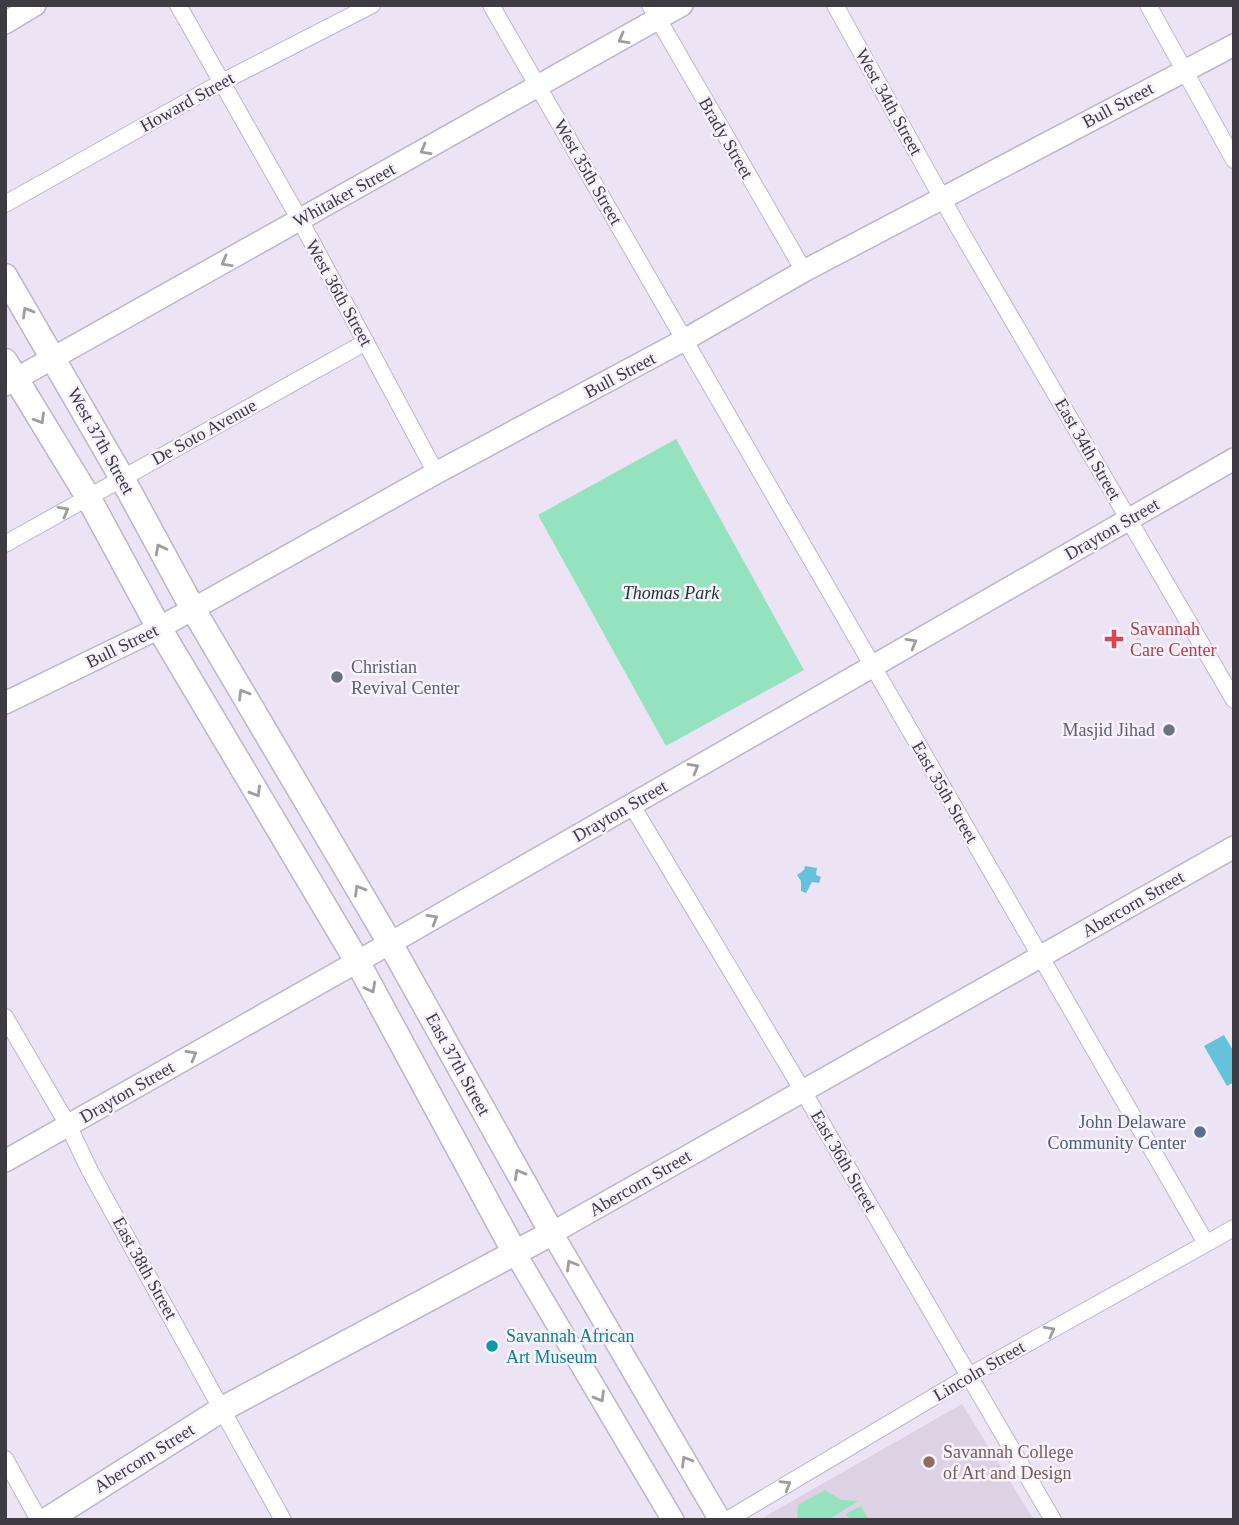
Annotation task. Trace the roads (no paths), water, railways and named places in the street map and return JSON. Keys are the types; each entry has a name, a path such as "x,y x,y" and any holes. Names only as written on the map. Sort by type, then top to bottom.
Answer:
{"main road":[{"path":"5,23 35,5"},
{"name":"Whitaker Street","path":"9,375 54,359 539,86 653,13 682,5"},
{"name":"Bull Street","path":"5,703 159,628 436,473 686,339 804,271 1234,46"},
{"name":"West 37th Street","path":"5,276 122,478 193,609"},
{"path":"9,375 88,497 159,628 357,961 515,1253 673,1520"},
{"name":"Drayton Street","path":"5,1161 1234,459"},
{"name":"East 37th Street","path":"193,609 390,943 552,1233 720,1520"},
{"name":"Abercorn Street","path":"47,1520 223,1408 552,1233 1234,847"}],"street":[{"name":"West 36th Street","path":"178,5 300,220 436,473"},
{"name":"Howard Street","path":"5,204 222,82 372,5"},
{"name":"West 35th Street","path":"491,5 686,339"},
{"name":"West 34th Street","path":"835,5 943,198"},
{"path":"1148,5 1234,160"},
{"name":"Brady Street","path":"653,13 804,271"},
{"name":"East 34th Street","path":"943,198 1234,700"},
{"name":"East 35th Street","path":"686,339 1206,1243"},
{"name":"De Soto Avenue","path":"5,544 366,342"},
{"name":"East 36th Street","path":"631,804 803,1091 1053,1520"},
{"name":"East 38th Street","path":"5,1017 68,1125 90,1171 284,1520"},
{"name":"Lincoln Street","path":"727,1520 969,1376 1234,1228"},
{"path":"5,1459 39,1520"}],"water":[{"path":"805,866 817,868 816,875 821,877 819,883 812,882 806,893 801,891 801,881 797,875"},
{"path":"1224,1035 1234,1052 1234,1082 1227,1086 1204,1046"}],"place":[{"name":"Savannah Care Center","path":"1114,639"},
{"name":"Christian Revival Center","path":"337,677"},
{"name":"Masjid Jihad","path":"1169,730"},
{"name":"John Delaware Community Center","path":"1200,1132"},
{"name":"Savannah African Art Museum","path":"492,1346"},
{"name":"Savannah College of Art and Design","path":"929,1462"}],"park label":[{"name":"Thomas Park","path":"671,593"}]}
